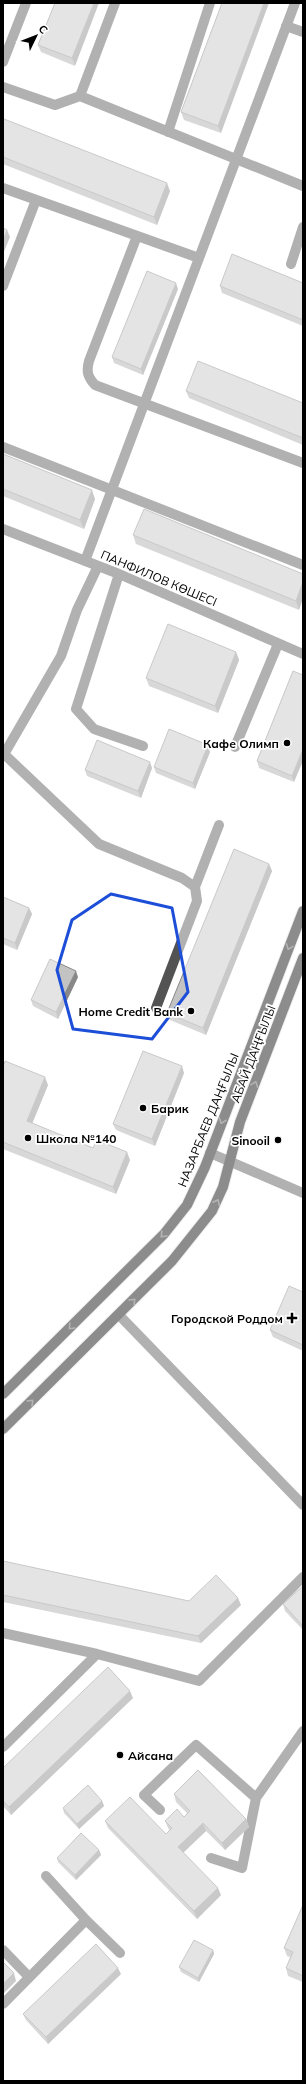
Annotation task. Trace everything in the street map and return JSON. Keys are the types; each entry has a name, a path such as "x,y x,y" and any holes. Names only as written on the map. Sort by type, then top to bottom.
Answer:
{"main road":[{"name":"НАЗАРБАЕВ ДАҢҒЫЛЫ","path":"3,1394 164,1234 192,1196 303,911"},
{"name":"АБАЙ ДАҢҒЫЛЫ","path":"230,1161 240,1122 303,958"},
{"path":"3,1429 119,1315 172,1260 212,1211 223,1187 230,1161"}],"street":[{"path":"3,62 26,3"},
{"path":"80,96 115,3"},
{"path":"168,132 210,3"},
{"path":"85,561 295,3"},
{"path":"286,26 303,32"},
{"path":"3,87 55,105 80,96 303,186"},
{"path":"3,188 199,258"},
{"path":"3,286 36,200"},
{"path":"291,264 303,227"},
{"path":"137,236 87,370 89,378 95,385 303,463"},
{"path":"3,446 303,565"},
{"name":"ПАНФИЛОВ КӨШЕСІ","path":"3,529 120,574 303,654"},
{"path":"98,566 77,610 61,656 4,755 99,844 182,878 195,887"},
{"path":"120,574 76,709 94,729 143,746"},
{"path":"235,747 278,644"},
{"path":"156,1008 197,901 195,887 219,825"},
{"path":"210,1153 303,1193"},
{"path":"119,1315 303,1505"},
{"path":"3,1633 97,1654 199,1681 303,1576"},
{"path":"3,1747 97,1654"},
{"path":"211,1858 242,1868 256,1798 303,1732"},
{"path":"160,1810 144,1795 196,1745 256,1798"},
{"path":"46,1876 86,1920 120,1953"},
{"path":"3,2004 86,1920"},
{"path":"3,1950 29,1977"}],"highlighted area":[{"path":"111,894 172,908 188,992 152,1039 73,1029 57,970 72,920"}],"building":[{"path":"55,3 94,3 72,58 38,45"},
{"path":"222,3 264,3 218,126 181,112"},
{"path":"4,119 167,183 154,217 3,157"},
{"path":"3,228 7,230 3,240"},
{"path":"232,254 303,283 303,320 220,286"},
{"path":"147,271 176,283 141,369 112,357"},
{"path":"198,361 303,403 303,438 186,391"},
{"path":"3,454 92,490 80,520 3,489"},
{"path":"144,509 303,574 303,582 296,601 133,535"},
{"path":"168,624 236,652 215,706 146,678"},
{"path":"293,671 303,675 303,749 292,776 257,761"},
{"path":"169,729 208,745 193,783 154,767"},
{"path":"97,740 150,762 138,791 85,770"},
{"path":"234,849 269,864 203,1028 167,1013"},
{"path":"3,897 29,908 15,943 3,938"},
{"path":"50,959 76,971 56,1012 31,1000"},
{"path":"143,1051 182,1066 152,1139 113,1124"},
{"name":"Школа №140","path":"5,1061 45,1077 27,1121 93,1148 97,1140 127,1152 113,1187 3,1142 3,1067"},
{"name":"Городской Роддом","path":"289,1286 303,1292 303,1345 270,1330"},
{"path":"3,1561 189,1601 216,1575 238,1598 198,1636 3,1595"},
{"path":"303,1586 303,1626 283,1604"},
{"path":"108,1667 130,1691 9,1807 3,1801 3,1768"},
{"path":"198,1770 246,1819 222,1843 203,1823 178,1847 218,1888 194,1911 105,1821 130,1797 166,1834 172,1828 165,1821 177,1809 184,1817 190,1811 174,1794"},
{"path":"88,1785 102,1801 77,1824 63,1808"},
{"path":"81,1833 99,1850 75,1875 57,1858"},
{"path":"303,1905 303,1976 286,1968 293,1952 284,1948"},
{"path":"194,1940 213,1950 198,1978 179,1967"},
{"path":"96,1944 118,1968 46,2037 23,2014"},
{"path":"3,1962 14,1973 3,1984"}],"place":[{"name":"Кафе Олимп","path":"287,743"},
{"name":"Home Credit Bank","path":"191,1011"},
{"name":"Барик","path":"143,1108"},
{"name":"Школа №140","path":"28,1138"},
{"name":"Sinooil","path":"278,1140"},
{"name":"Городской Роддом","path":"292,1318"},
{"name":"Айсана","path":"120,1755"}]}
